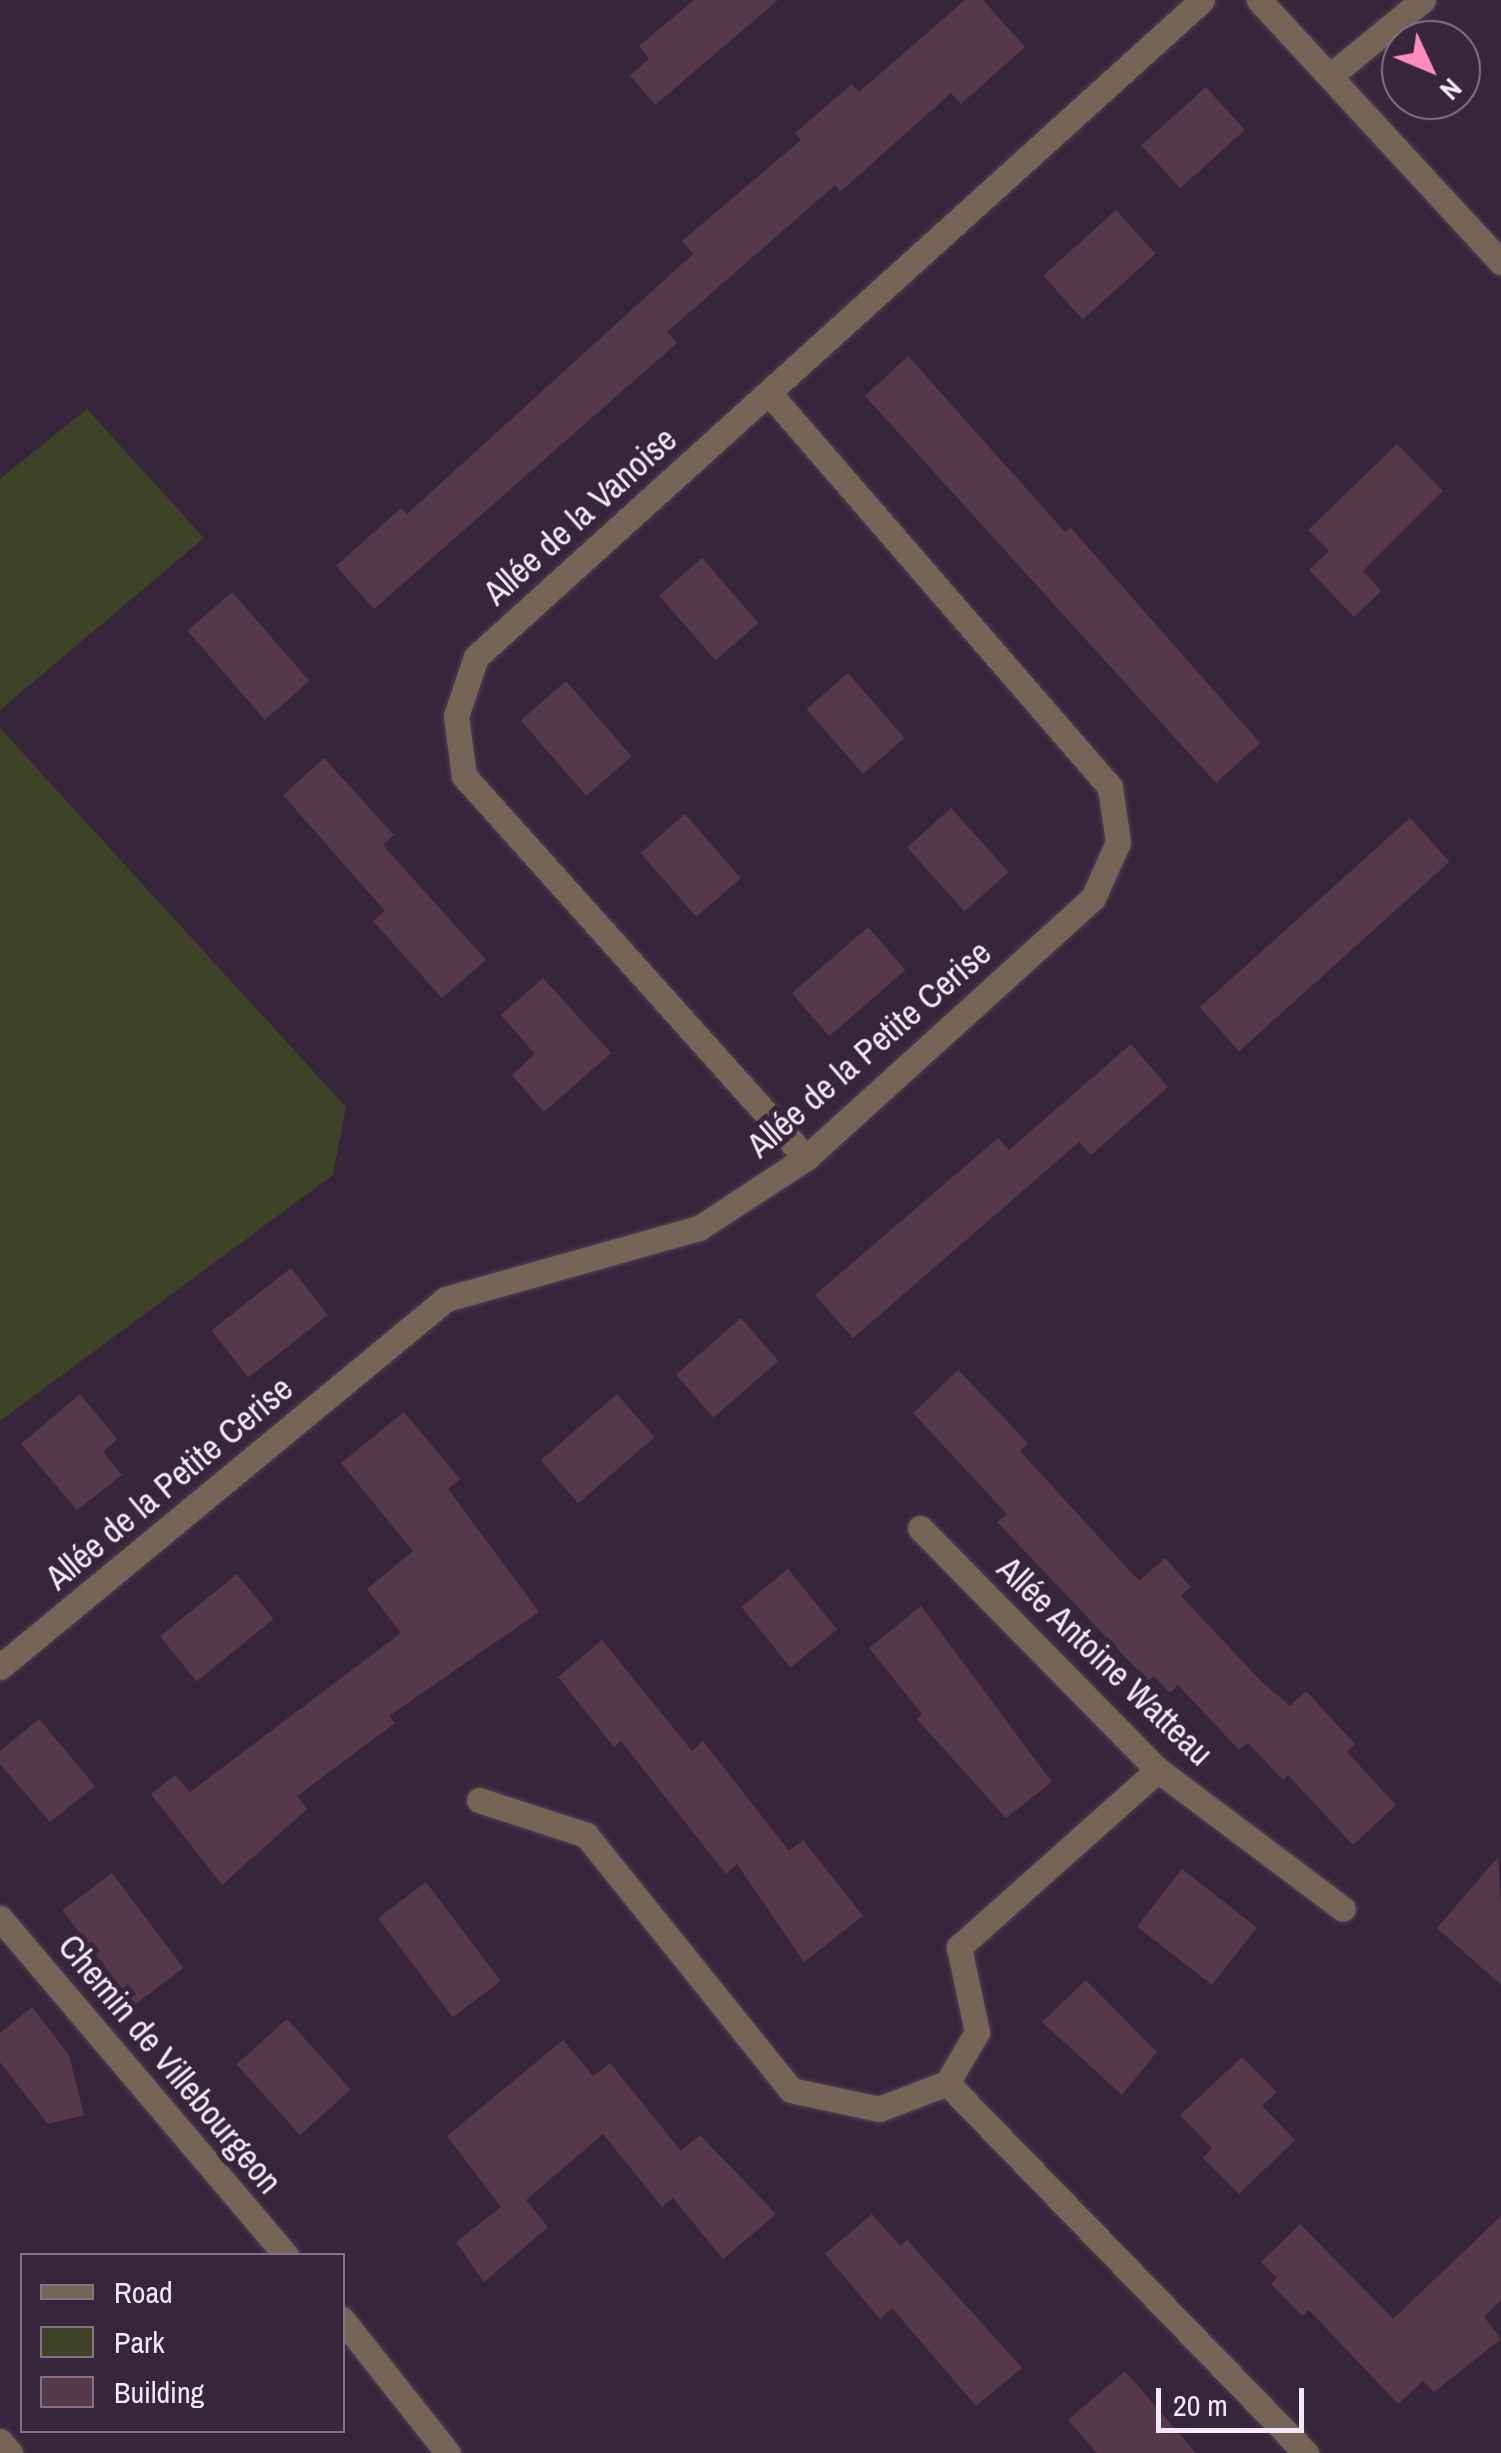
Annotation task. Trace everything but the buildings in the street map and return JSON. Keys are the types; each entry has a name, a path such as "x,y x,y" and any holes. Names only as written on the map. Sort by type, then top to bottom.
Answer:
{"street":[{"name":"Allée de la Vanoise","path":"806,1158 464,776 456,716 476,657 1202,0"},
{"path":"1259,0 1501,262"},
{"path":"1330,76 1423,0"},
{"name":"Allée de la Petite Cerise","path":"0,1667 446,1299 699,1228 806,1158 1093,898 1118,842 1110,786 769,393"},
{"name":"Allée Antoine Watteau","path":"920,1528 1158,1770 1343,1909"},
{"path":"478,1800 586,1835 790,2090 879,2109 947,2083 977,2032 959,1947 1158,1770"},
{"name":"Chemin de Villebourgeon","path":"0,1918 284,2253"},
{"path":"947,2083 1306,2453"},
{"path":"345,2323 448,2453"},
{"path":"0,2441 10,2453"}],"green space":[{"path":"87,409 204,538 0,710 0,479"},
{"path":"0,728 346,1107 333,1175 0,1421"}]}
